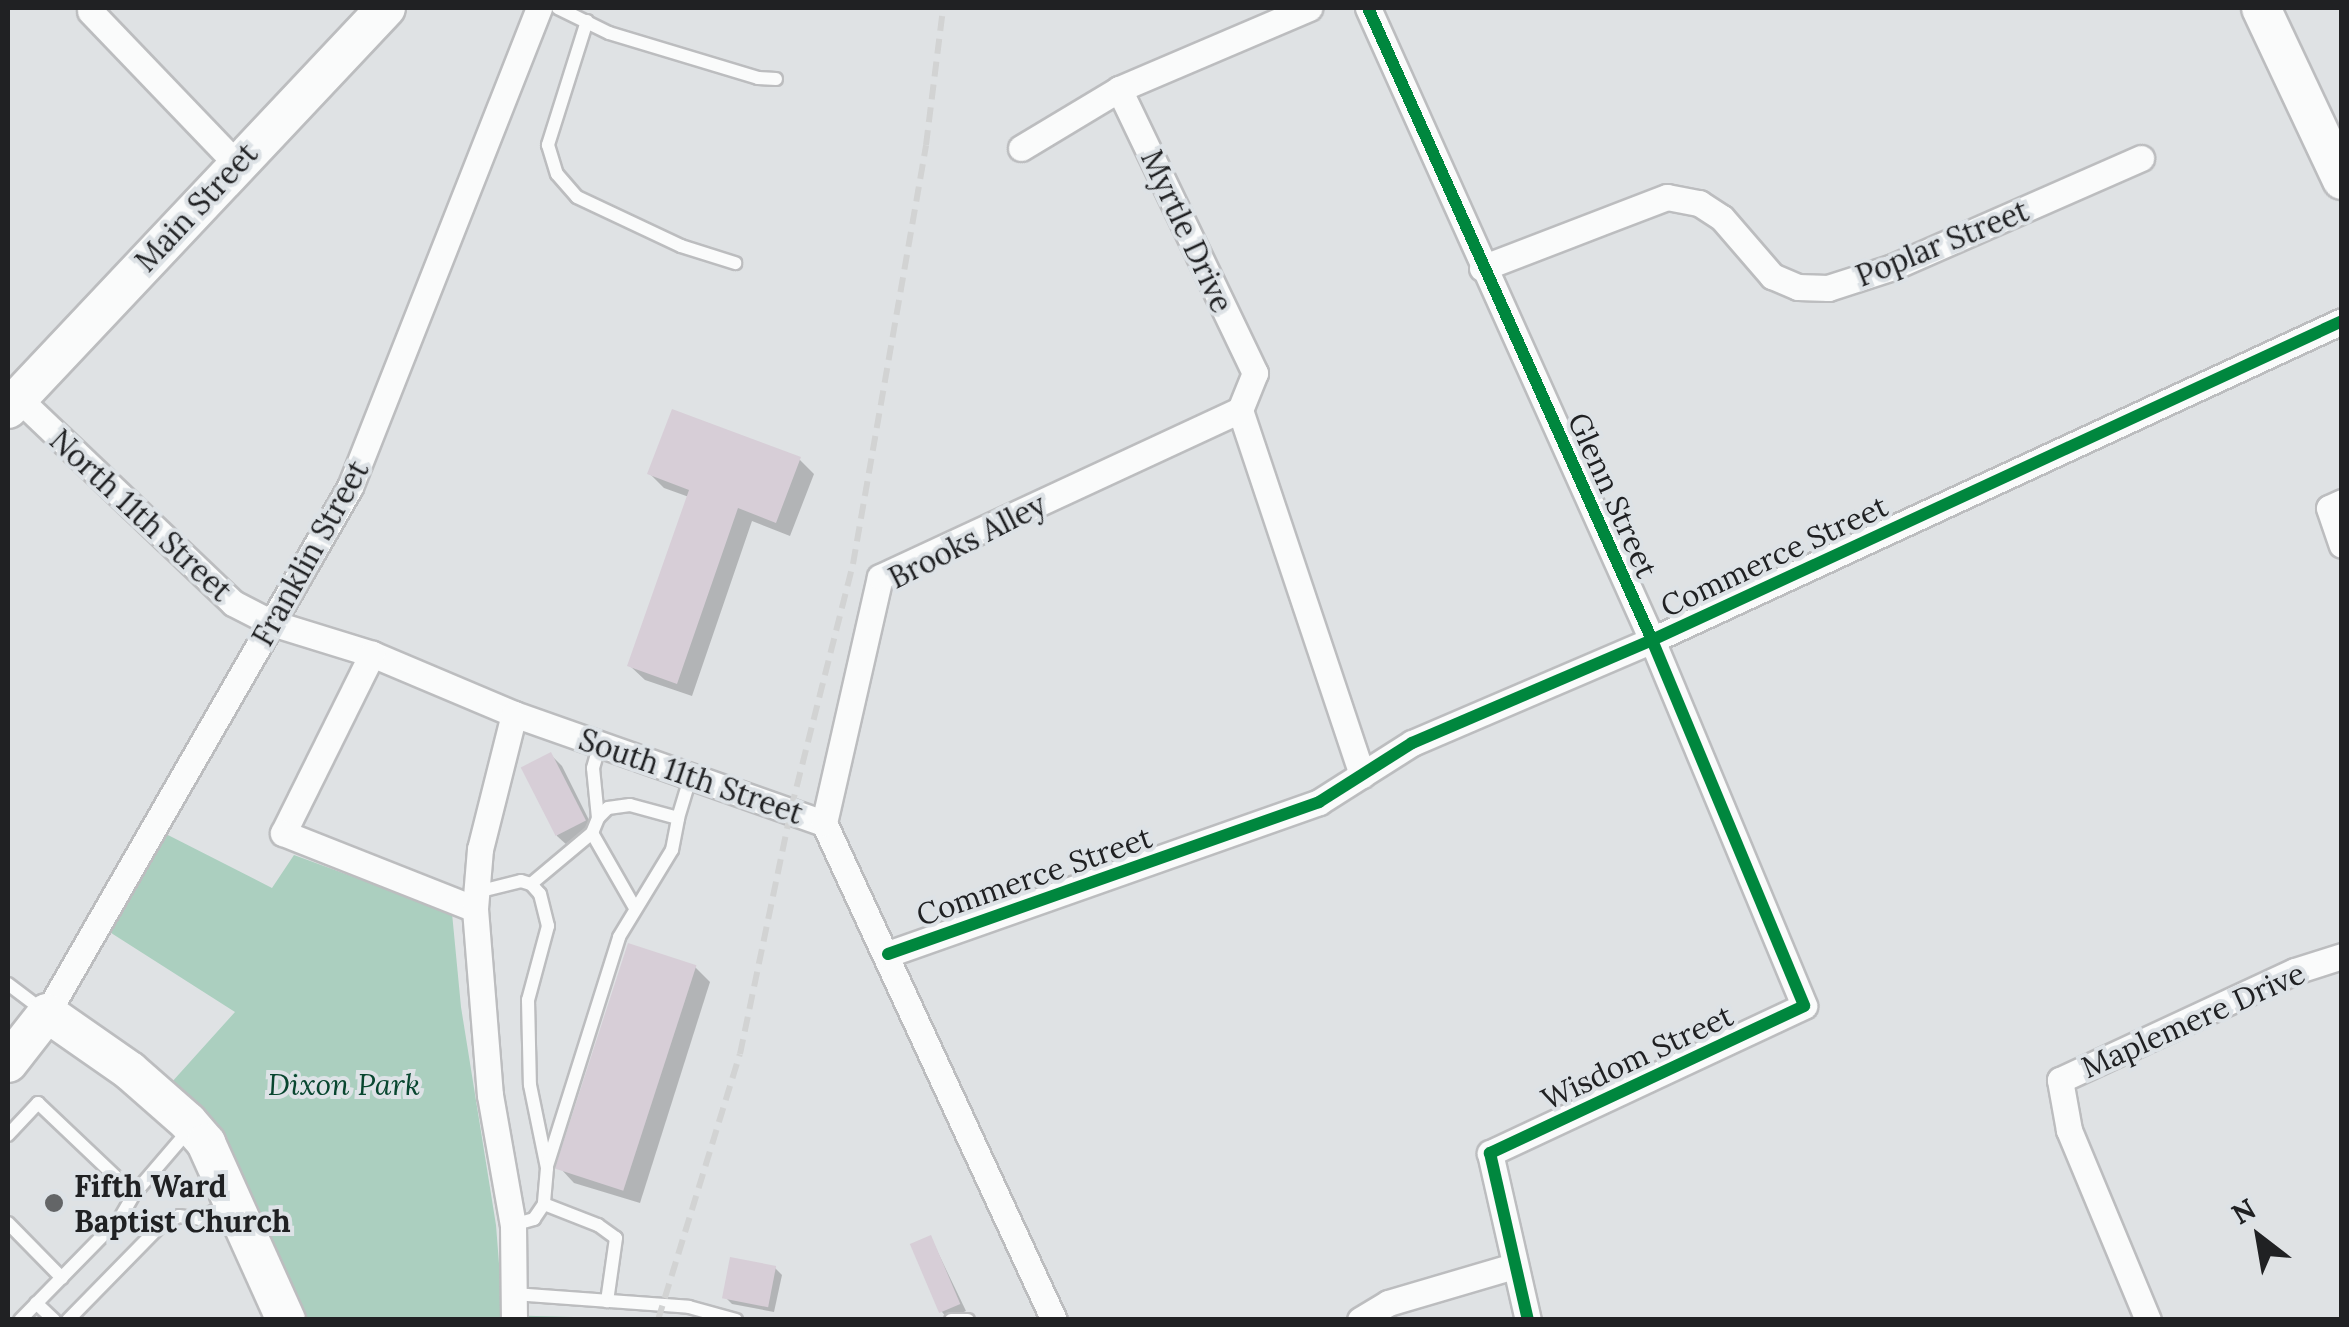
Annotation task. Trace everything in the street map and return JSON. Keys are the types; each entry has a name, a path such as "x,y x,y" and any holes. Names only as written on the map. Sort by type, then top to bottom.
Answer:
{"street":[{"name":"Main Street","path":"12,403 386,8"},
{"name":"Franklin Street","path":"8,1063 47,1013 350,488 374,436 539,8"},
{"path":"1021,148 1119,89 1309,8"},
{"name":"Glenn Street","path":"1368,8 1652,640 1804,1006"},
{"path":"2261,8 2342,180"},
{"path":"90,12 236,163"},
{"name":"Myrtle Drive","path":"1119,89 1255,372 1240,410"},
{"name":"Poplar Street","path":"1482,268 1666,196 1699,203 1722,218 1772,276 1798,286 1828,288 1893,267 2141,158"},
{"name":"Commerce Street","path":"888,954 1319,802 1412,743 1652,640 2342,321"},
{"name":"North 11th Street","path":"12,403 233,603 272,623"},
{"path":"1240,410 1362,775"},
{"name":"Brooks Alley","path":"824,824 880,577 1240,410"},
{"path":"2342,502 2329,508 2342,545"},
{"name":"South 11th Street","path":"272,623 372,654 514,714 824,824 888,954 1047,1318"},
{"path":"372,654 283,833 476,901"},
{"path":"514,714 480,849 476,901 490,1096 512,1225 514,1307"},
{"name":"Maplemere Drive","path":"2148,1320 2069,1130 2060,1080 2295,971 2342,956"},
{"name":"Wisdom Street","path":"1514,1266 1490,1153 1804,1006"},
{"path":"47,1013 130,1071 206,1143 286,1320"},
{"path":"1360,1320 1388,1303 1514,1266 1528,1320"}],"lane":[{"path":"558,8 651,46 758,78 776,79"},
{"path":"587,21 548,145 557,174 577,198 681,246 735,262"},
{"path":"530,884 592,834 598,818 592,768 600,744"},
{"path":"512,1225 534,1218 544,1204 547,1168 619,937 672,850 691,774"},
{"path":"598,818 617,804 678,818"},
{"path":"592,834 635,908"},
{"path":"476,901 521,880 540,894 548,926 528,1000 530,1085 547,1168"},
{"path":"8,984 47,1013"},
{"path":"8,1135 38,1103 134,1194"},
{"path":"20,1320 120,1218 134,1194 192,1126"},
{"path":"68,1320 160,1226 179,1216 200,1220 233,1200"},
{"path":"544,1204 598,1225 616,1238 607,1301"},
{"path":"8,1223 62,1278"},
{"path":"514,1307 607,1301 689,1307 736,1320"},
{"path":"36,1303 54,1320"},
{"path":"951,1320 968,1320"}],"green space":[{"name":"Dixon Park","path":"164,833 272,888 294,855 452,913 461,1007 496,1225 503,1315 649,1319 305,1319 222,1130 171,1083 235,1012 108,931"}],"building":[{"path":"672,409 801,457 776,523 738,508 677,684 627,666 689,490 647,474"},
{"path":"551,752 586,821 556,836 521,767"},
{"path":"628,943 696,965 623,1191 555,1168"},
{"path":"931,1235 960,1304 939,1313 910,1244"},
{"path":"730,1257 776,1266 768,1307 722,1298"}],"railway":[{"path":"658,1320 740,1054 791,809 853,564 926,145 943,8"}],"cycle path":[{"path":"1368,8 1652,640 1804,1006 1490,1153 1528,1320"},
{"path":"888,954 1319,802 1412,743 1652,640 2342,321"}],"place":[{"name":"Fifth Ward Baptist Church","path":"54,1203"}]}
